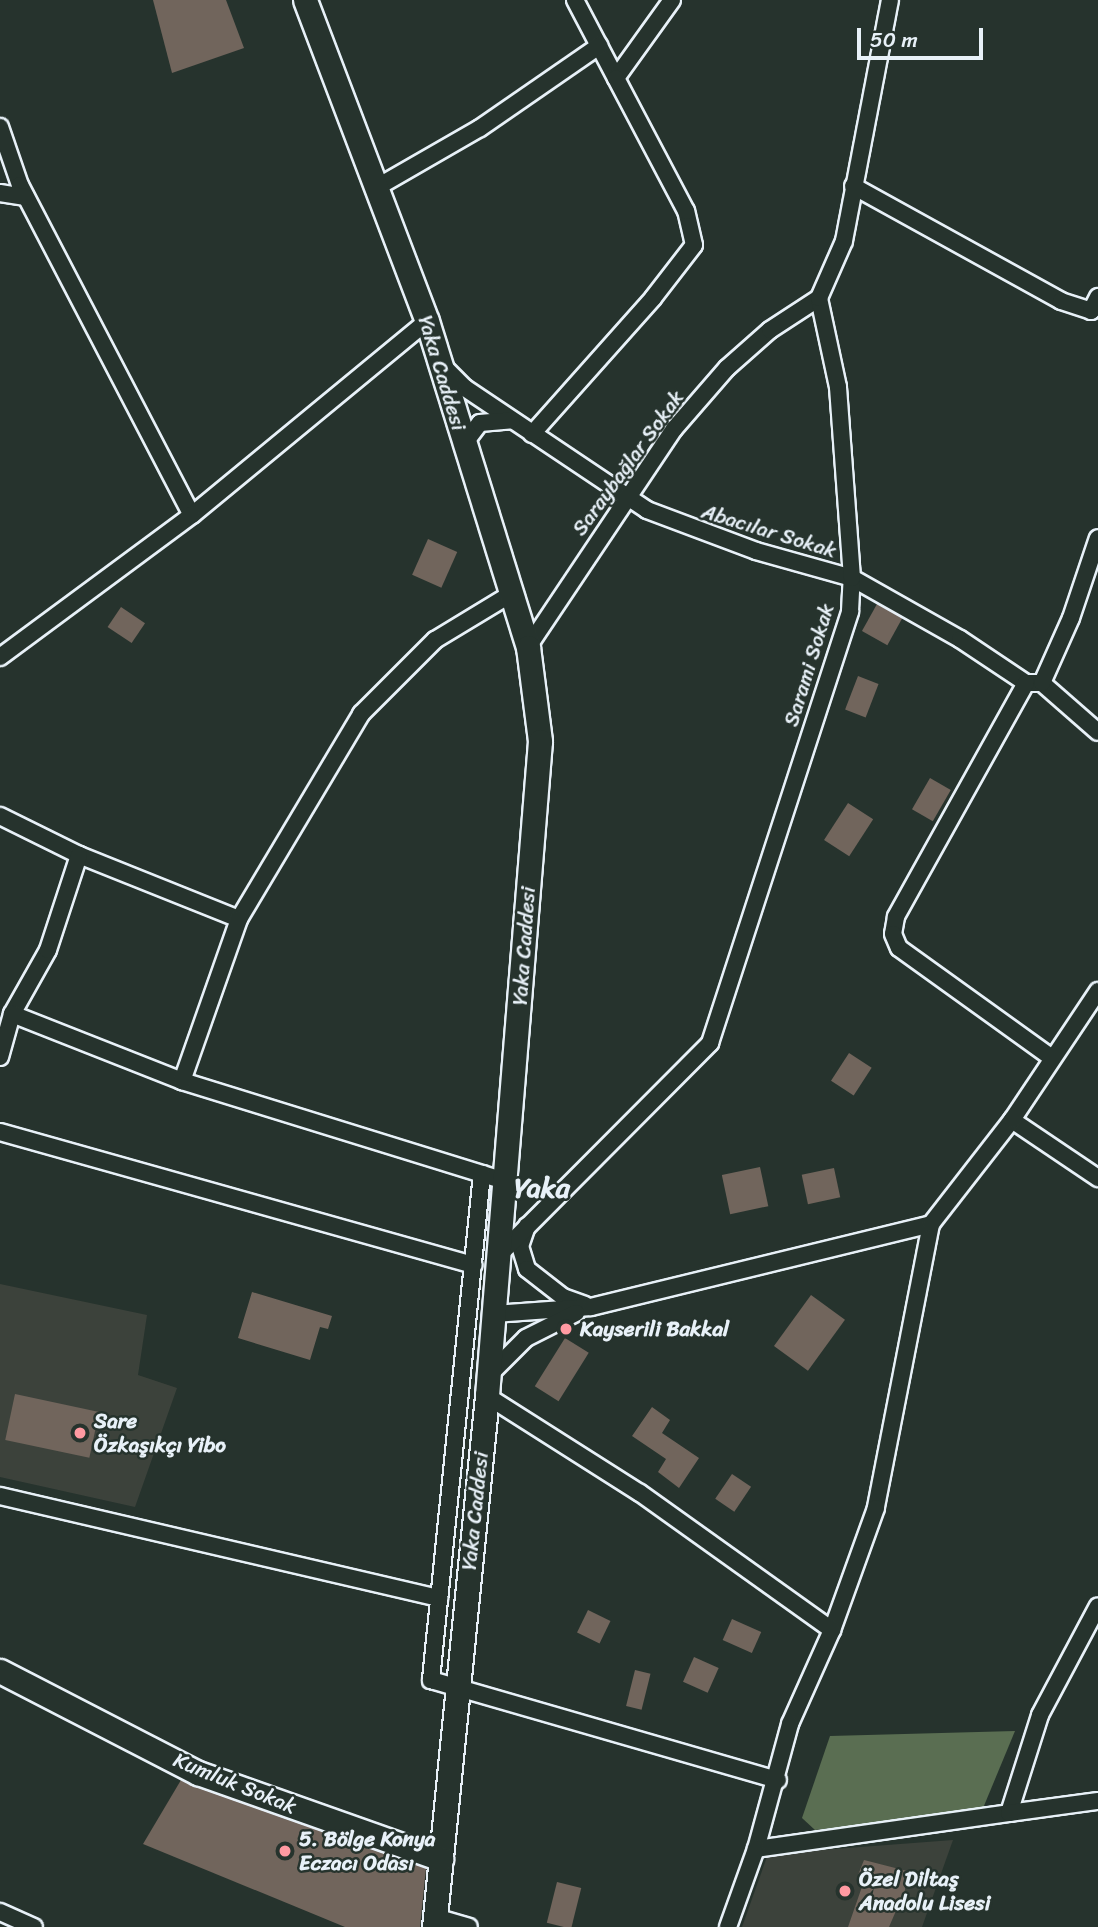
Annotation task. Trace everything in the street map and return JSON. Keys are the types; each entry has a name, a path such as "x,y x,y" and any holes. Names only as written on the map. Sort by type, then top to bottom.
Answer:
{"street":[{"name":"Yaka Caddesi","path":"305,0 374,189 427,321 435,356 528,647 540,741 500,1254 434,1922"},
{"path":"532,433 653,298 694,244 686,211 575,0"},
{"path":"616,78 673,0"},
{"path":"818,298 844,241 890,0"},
{"path":"374,189 480,128 599,46"},
{"path":"0,127 3,145 26,197 192,515"},
{"path":"853,186 1061,301 1096,309"},
{"path":"0,193 26,197"},
{"name":"Saraybağlar Sokak","path":"528,647 674,429 727,368 770,330 818,298"},
{"name":"Sarami Sokak","path":"500,1254 529,1221 709,1043 850,611 852,578 838,387 818,298"},
{"path":"0,657 192,515 427,321"},
{"name":"Abacılar Sokak","path":"435,356 465,388 627,496 684,527 852,578 1034,682 1098,732"},
{"path":"464,444 480,422 513,420"},
{"path":"1052,1058 899,948 893,934 896,917 1071,618 1098,538"},
{"path":"182,1081 239,919 361,714 435,640 511,594"},
{"path":"0,816 79,855 239,919"},
{"path":"0,1057 12,1014 48,950 79,855"},
{"path":"728,1927 778,1780 790,1724 832,1630 876,1508 930,1224 1012,1120 1098,991"},
{"path":"12,1014 182,1081 506,1181"},
{"path":"1012,1120 1098,1178"},
{"path":"0,1132 474,1265"},
{"path":"482,1174 431,1680 778,1780"},
{"path":"529,1221 520,1247 527,1269 563,1297 591,1307"},
{"path":"494,1314 591,1307 930,1224"},
{"path":"591,1307 526,1338 488,1386 832,1630"},
{"path":"0,1496 439,1598"},
{"path":"1009,1813 1040,1715 1098,1606"},
{"name":"Kumluk Sokak","path":"0,1671 198,1773 441,1859"},
{"path":"756,1849 1098,1801"},
{"path":"0,1912 34,1927"},
{"path":"434,1922 470,1927"}],"shaded area":[{"name":"Sare Özkaşıkçı Yibo","path":"0,1284 147,1315 138,1375 177,1388 135,1507 0,1477"},
{"name":"Özel Diltaş Anadolu Lisesi","path":"953,1840 922,1927 742,1927 768,1854"}],"green space":[{"path":"1015,1731 981,1813 815,1830 802,1818 830,1736"}],"building":[{"path":"153,0 226,0 244,48 172,73"},
{"path":"428,539 457,552 441,588 412,575"},
{"path":"877,604 902,618 887,645 862,631"},
{"path":"121,607 145,623 132,643 108,627"},
{"path":"858,676 879,684 866,717 845,710"},
{"path":"930,778 951,790 933,821 912,809"},
{"path":"848,803 873,819 849,856 824,840"},
{"path":"849,1053 872,1068 854,1095 831,1081"},
{"path":"760,1167 768,1206 730,1214 722,1175"},
{"path":"834,1168 840,1197 808,1204 802,1175"},
{"path":"252,1292 332,1316 328,1329 320,1327 310,1360 238,1338"},
{"path":"811,1295 845,1320 808,1371 774,1346"},
{"path":"565,1338 589,1353 559,1401 535,1386"},
{"path":"15,1394 99,1412 89,1458 5,1440"},
{"path":"652,1407 670,1420 662,1433 699,1458 679,1488 658,1472 666,1459 632,1436"},
{"path":"732,1474 751,1487 734,1512 715,1499"},
{"path":"588,1610 610,1621 600,1643 577,1632"},
{"path":"732,1619 761,1632 752,1653 723,1640"},
{"path":"694,1657 719,1668 708,1693 683,1682"},
{"path":"635,1670 651,1674 642,1710 626,1706"},
{"name":"5. Bölge Konya Eczacı Odası","path":"181,1780 426,1868 420,1927 345,1927 143,1844"},
{"path":"864,1860 907,1871 905,1890 889,1927 848,1927 865,1878 858,1875"},
{"path":"557,1882 581,1888 572,1927 547,1923"}],"place":[{"name":"Kayserili Bakkal","path":"566,1329"},
{"name":"Sare Özkaşıkçı Yibo","path":"80,1433"},
{"name":"5. Bölge Konya Eczacı Odası","path":"285,1851"},
{"name":"Özel Diltaş Anadolu Lisesi","path":"845,1891"}],"district":[{"name":"Yaka","path":"542,1188"}]}
